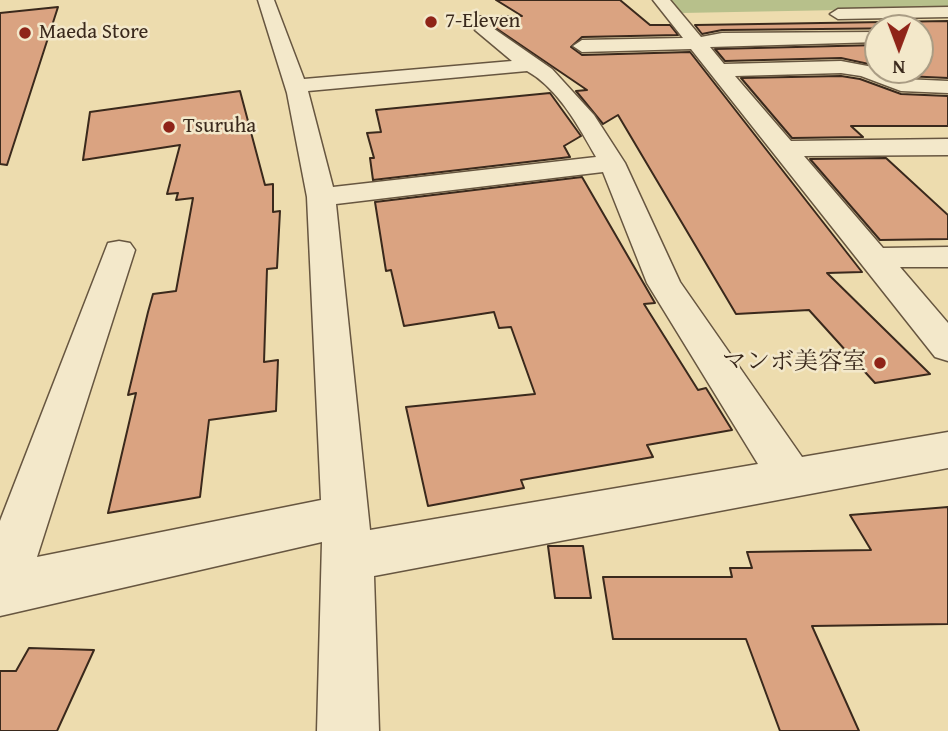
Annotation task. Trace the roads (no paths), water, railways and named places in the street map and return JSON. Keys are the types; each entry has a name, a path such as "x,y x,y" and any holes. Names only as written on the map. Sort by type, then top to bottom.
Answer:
{"street":[{"path":"266,0 297,89 321,197 327,248 346,536 348,731"},
{"path":"668,8 702,16"},
{"path":"668,8 948,348"},
{"path":"825,14 948,12"},
{"path":"484,30 530,65 545,73 586,120 612,163 664,284 791,478"},
{"path":"582,46 697,43 722,39 864,37"},
{"path":"297,89 530,65"},
{"path":"719,69 857,68 901,85 948,87"},
{"path":"297,89 437,89 492,75 505,91"},
{"path":"784,149 948,147"},
{"path":"321,197 612,163"},
{"path":"119,250 0,590 346,536 791,478 948,450"},
{"path":"874,258 948,257"}],"place":[{"name":"7-Eleven","path":"431,22"},
{"name":"Maeda Store","path":"25,33"},
{"name":"Tsuruha","path":"169,127"},
{"name":"マンボ美容室","path":"880,363"}]}
